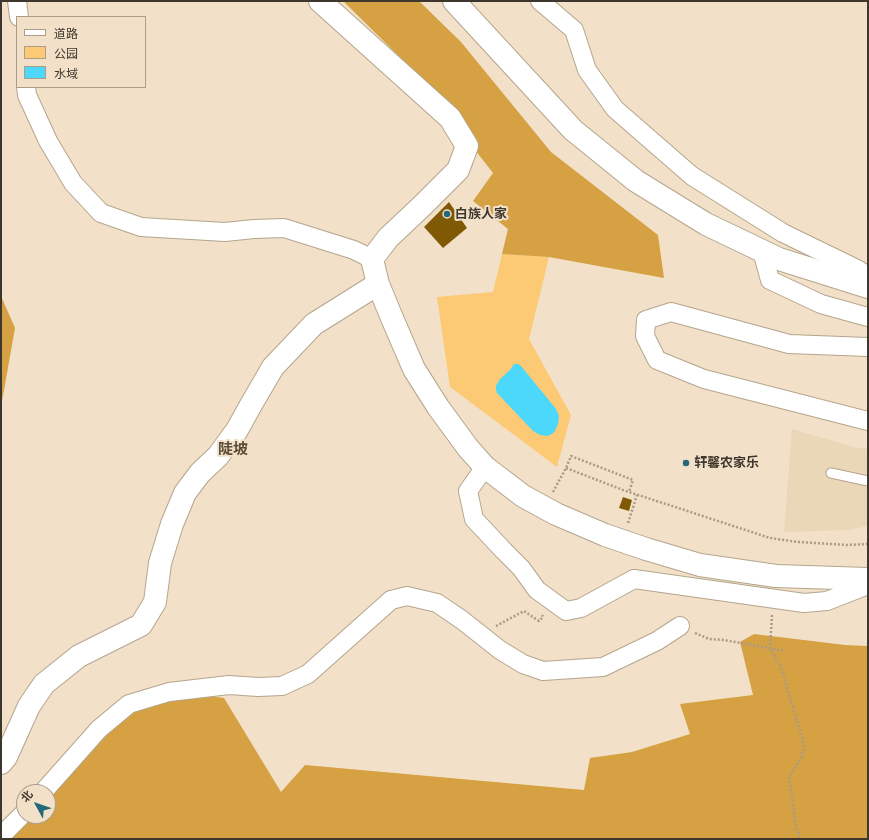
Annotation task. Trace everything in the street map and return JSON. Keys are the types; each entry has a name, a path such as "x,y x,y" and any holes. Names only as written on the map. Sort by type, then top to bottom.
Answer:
{"main road":[{"path":"320,1 450,118 467,146 458,170 388,238 372,259 378,284 414,369 442,413 468,448 485,466 523,496 556,514 605,535 700,565 776,576 868,579"},
{"path":"454,1 572,130 636,181 706,224 762,251 780,259 868,287"},
{"path":"1,763 6,757 29,706 44,684 79,656 141,626 155,602 160,563 172,524 185,493 200,473 218,456 237,430 273,367 314,324 378,284"}],"street":[{"path":"17,1 19,16"},
{"path":"540,1 574,30 588,70 615,109 692,176 783,233 857,269 868,276"},
{"path":"26,88 27,95 48,141 73,183 101,213 141,227 225,232 284,228 354,250 372,259"},
{"path":"762,251 770,280 821,304 868,318"},
{"path":"868,347 789,344 671,312 646,320 645,336 657,360 704,380 868,421"},
{"path":"485,466 468,491 474,519 521,568 537,590 566,611 581,608 634,578 804,603 826,601 868,585"},
{"path":"50,784 99,729 129,704 169,692 229,685 258,687 282,686 308,674 391,600 407,596 437,603 462,620 500,650 523,664 543,671 603,667 657,641 680,626"},
{"path":"1,836 16,821"}],"lane":[{"path":"831,473 868,481"}],"path":[{"path":"544,508 572,456 633,480 629,492"},
{"path":"566,468 637,495 777,540 847,545 868,544"},
{"path":"629,519 637,495"},
{"path":"772,610 770,649 780,665 804,748 801,758 789,777 796,826 801,839"},
{"path":"480,635 524,611"},
{"path":"680,626 708,639 724,640 785,651"}],"shaded area":[{"path":"343,1 419,1 461,42 551,152 658,235 664,278 549,257 502,254 508,229 473,201 493,173 412,69"},
{"path":"1,296 15,328 1,407"},
{"path":"792,429 854,447 868,449 868,526 849,530 784,532"},
{"path":"754,634 845,645 868,646 868,839 4,839 18,824 56,824 56,785 130,706 186,693 224,698 281,792 305,765 584,790 590,758 632,752 690,734 680,704 753,695 740,642"}],"green space":[{"path":"502,254 549,257 529,339 571,415 557,467 450,387 437,297 493,292"}],"water":[{"path":"514,364 521,366 556,409 559,416 558,424 552,434 547,436 540,435 533,431 497,393 496,386 500,379"}],"building":[{"name":"白族人家","path":"449,202 467,228 443,248 424,227"},
{"path":"623,497 632,500 629,511 619,508"}],"place":[{"name":"白族人家","path":"447,214"},
{"name":"轩馨农家乐","path":"686,463"}],"district":[{"name":"陡坡","path":"233,450"}]}
